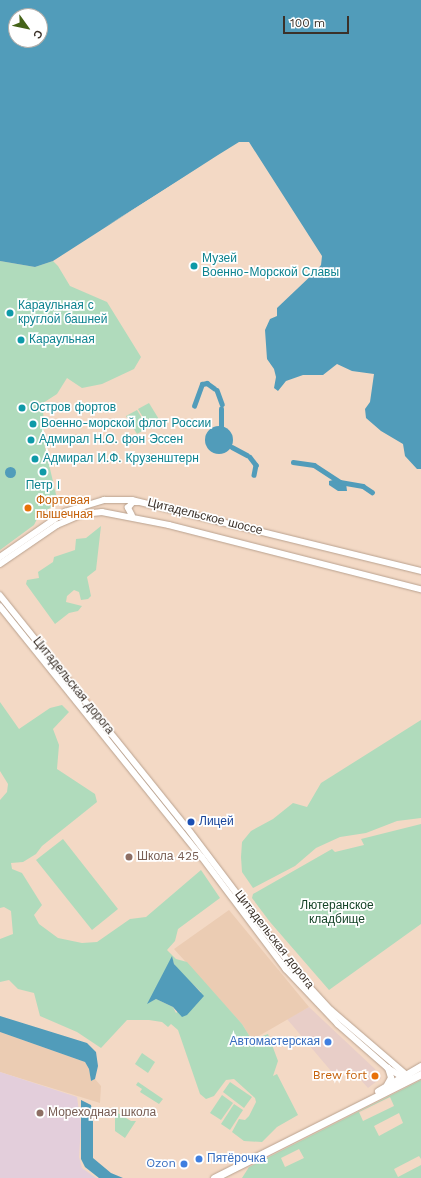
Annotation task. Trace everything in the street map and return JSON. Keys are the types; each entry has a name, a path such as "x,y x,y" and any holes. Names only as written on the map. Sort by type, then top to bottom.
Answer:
{"main road":[{"path":"214,1178 337,1116 406,1077 421,1066"},
{"path":"337,1116 387,1085 406,1077 421,1074"}],"street":[{"name":"Цитадельское шоссе","path":"0,557 57,517 79,506 104,500 142,502 421,571"},
{"path":"132,516 128,510 129,505 142,502"},
{"name":"Цитадельское шоссе","path":"0,564 42,535 71,518 102,512 132,516 421,589"},
{"name":"Цитадельская дорога","path":"0,595 186,826 298,974 331,1010 406,1077"},
{"name":"Цитадельская дорога","path":"0,606 202,857 286,969 328,1014 388,1068 406,1077"},
{"path":"387,1085 391,1078 388,1068"}],"shaded area":[{"path":"229,910 309,1007 252,1040 242,1024 174,949"},
{"path":"309,1007 375,1069 381,1078 368,1088 353,1071 331,1071 287,1019"},
{"path":"0,1032 85,1062 89,1069 91,1081 95,1079 101,1086 100,1103 0,1072"},
{"name":"Мореходная школа","path":"0,1072 77,1097 81,1125 79,1157 82,1168 96,1178 0,1178"}],"green space":[{"name":"Остров фортов","path":"0,261 35,267 53,261 58,266 70,286 107,302 141,357 134,369 102,384 82,388 67,378 57,394 43,403 44,443 58,503 39,515 34,525 0,550"},
{"path":"149,403 160,421 149,427 138,409"},
{"path":"137,410 148,428 137,434 126,416"},
{"path":"101,526 96,570 87,577 91,596 88,599 81,600 79,592 74,590 67,596 66,602 82,606 78,611 69,613 55,624 26,584 27,580 39,578 38,572 53,562 54,557 75,550 76,539 86,538"},
{"path":"0,702 19,729 50,708 62,705 69,712 53,729 59,745 57,769 95,794 97,802 42,846 36,854 23,862 11,863 12,869 22,873 42,905 34,915 39,924 58,938 82,943 97,942 130,919 146,917 201,870 220,898 178,929 175,941 167,950 176,959 187,962 242,1024 252,1040 268,1034 278,1061 273,1076 277,1074 298,1115 277,1127 262,1142 244,1141 232,1132 239,1119 245,1120 249,1116 256,1102 255,1098 234,1079 226,1080 214,1096 206,1099 200,1094 178,1030 171,1024 168,1027 162,1022 149,1020 127,1020 101,1048 77,1032 40,1016 34,993 18,989 9,980 0,982 0,939 13,934 11,911 4,907 0,908 0,800 7,792 8,784 0,771","holes":["172,957 174,964 181,973 201,992 176,1013 173,1007 156,999 148,1003"]},
{"path":"421,720 421,818 397,821 366,833 340,837 316,848 295,866 253,888 242,872 241,857 242,842 251,831 273,819 293,803 307,807 321,783"},
{"name":"Лютеранское кладбище","path":"421,824 421,924 329,990 270,922 252,898 253,894 332,849 335,852 364,845 361,839"},
{"path":"63,839 118,909 92,930 36,860"},
{"path":"142,1053 155,1062 148,1073 135,1064"},
{"path":"421,1080 421,1159 419,1156 394,1169 398,1177 421,1165 421,1178 242,1178 249,1167","holes":["390,1097 394,1106 363,1121 359,1112","399,1113 403,1123 379,1136 374,1126","299,1149 304,1158 285,1167 281,1158"]},
{"path":"138,1082 163,1099 159,1104 140,1092 142,1089 136,1085"},
{"path":"230,1082 252,1097 244,1108 223,1092"},
{"path":"222,1095 233,1103 221,1120 210,1113"},
{"path":"234,1104 243,1110 230,1130 221,1124"},
{"path":"115,1107 119,1110 118,1113 131,1121 136,1121 125,1138 115,1131"}],"water":[{"path":"0,0 421,0 421,469 417,469 405,456 403,444 381,431 366,418 365,409 370,402 374,374 352,371 337,364 323,375 303,375 286,381 278,391 274,388 276,377 274,369 267,359 265,330 270,319 277,316 277,308 321,265 322,256 249,142 239,142 53,261 35,267 0,261"},
{"path":"219,426 229,430 233,440 229,450 219,454 209,450 205,440 209,430"},
{"path":"10,466 14,468 16,472 14,476 10,478 6,476 4,472 6,468"},
{"path":"337,479 346,483 347,491 338,491 329,485 329,481"},
{"path":"172,956 174,964 204,996 187,1015 182,1017 173,1007 156,999 147,1004"},
{"path":"0,1016 87,1043 96,1052 98,1066 95,1079 91,1081 89,1069 85,1062 0,1032"},
{"path":"81,1100 91,1105 93,1116 93,1158 111,1173 123,1178 99,1178 85,1167 81,1159"}],"pier":[{"path":"199,168 201,169 105,227"}],"waterway":[{"path":"194,406 202,384 207,383 214,388"},
{"path":"217,390 222,404"},
{"path":"221,409 221,426"},
{"path":"232,447 247,455"},
{"path":"250,457 256,465 254,475"},
{"path":"293,462 314,465 340,482 363,486 372,492"}],"place":[{"name":"Музей Военно-Морской Славы","path":"194,266"},
{"name":"Караульная с круглой башней","path":"10,313"},
{"name":"Караульная","path":"21,340"},
{"name":"Остров фортов","path":"22,408"},
{"name":"Военно-морской флот России","path":"33,424"},
{"name":"Адмирал Н.О. фон Эссен","path":"31,440"},
{"name":"Адмирал И.Ф. Крузенштерн","path":"35,459"},
{"name":"Петр I","path":"43,472"},
{"name":"Фортовая пышечная","path":"28,508"},
{"name":"Лицей","path":"191,822"},
{"name":"Школа 425","path":"129,857"},
{"name":"Автомастерская","path":"328,1042"},
{"name":"Brew fort","path":"375,1076"},
{"name":"Мореходная школа","path":"40,1113"},
{"name":"Пятёрочка","path":"199,1159"},
{"name":"Ozon","path":"184,1164"}]}
